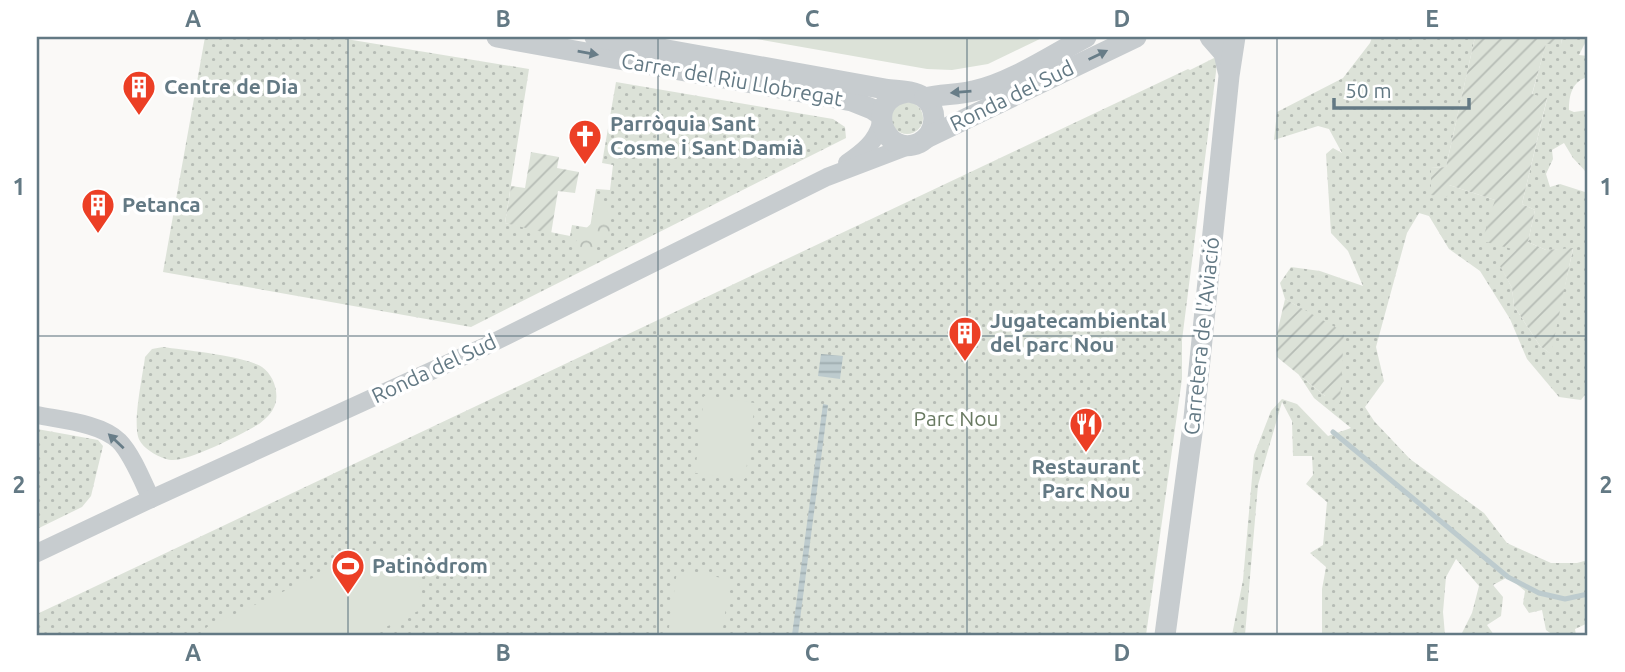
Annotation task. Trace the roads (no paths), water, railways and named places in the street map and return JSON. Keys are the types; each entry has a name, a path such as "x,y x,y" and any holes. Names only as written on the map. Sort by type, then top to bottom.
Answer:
{"street":[{"name":"Carrer del Riu Llobregat","path":"497,37 844,100 872,109 881,119"},
{"name":"Carrer del Riu Llobregat","path":"595,37 916,95"},
{"name":"Ronda del Sud","path":"916,95 973,91 999,82 1086,37"},
{"name":"Ronda del Sud","path":"37,553 486,346 827,177 918,141 1136,37"},
{"path":"1210,37 1224,54 1229,74"},
{"name":"Carretera de l'Aviació","path":"1165,635 1194,418 1235,37"},
{"path":"916,95 932,107 934,124 931,131 918,141 903,145 888,137 881,119 883,108 893,96 916,95"},
{"name":"Ronda del Sud","path":"827,177 871,144 881,119"},
{"path":"37,415 89,425 119,441 151,499"}],"waterway":[{"path":"1333,432 1508,577 1539,593 1565,599 1588,594"}],"place":[{"name":"Centre de Dia","path":"139,117"},
{"name":"Parròquia Sant Cosme i Sant Damià","path":"585,166"},
{"name":"Petanca","path":"98,235"},
{"name":"Jugatecambiental del parc Nou","path":"965,363"},
{"name":"Restaurant Parc Nou","path":"1086,454"},
{"name":"Patinòdrom","path":"348,596"}],"park label":[{"name":"Parc Nou","path":"956,419"}]}
